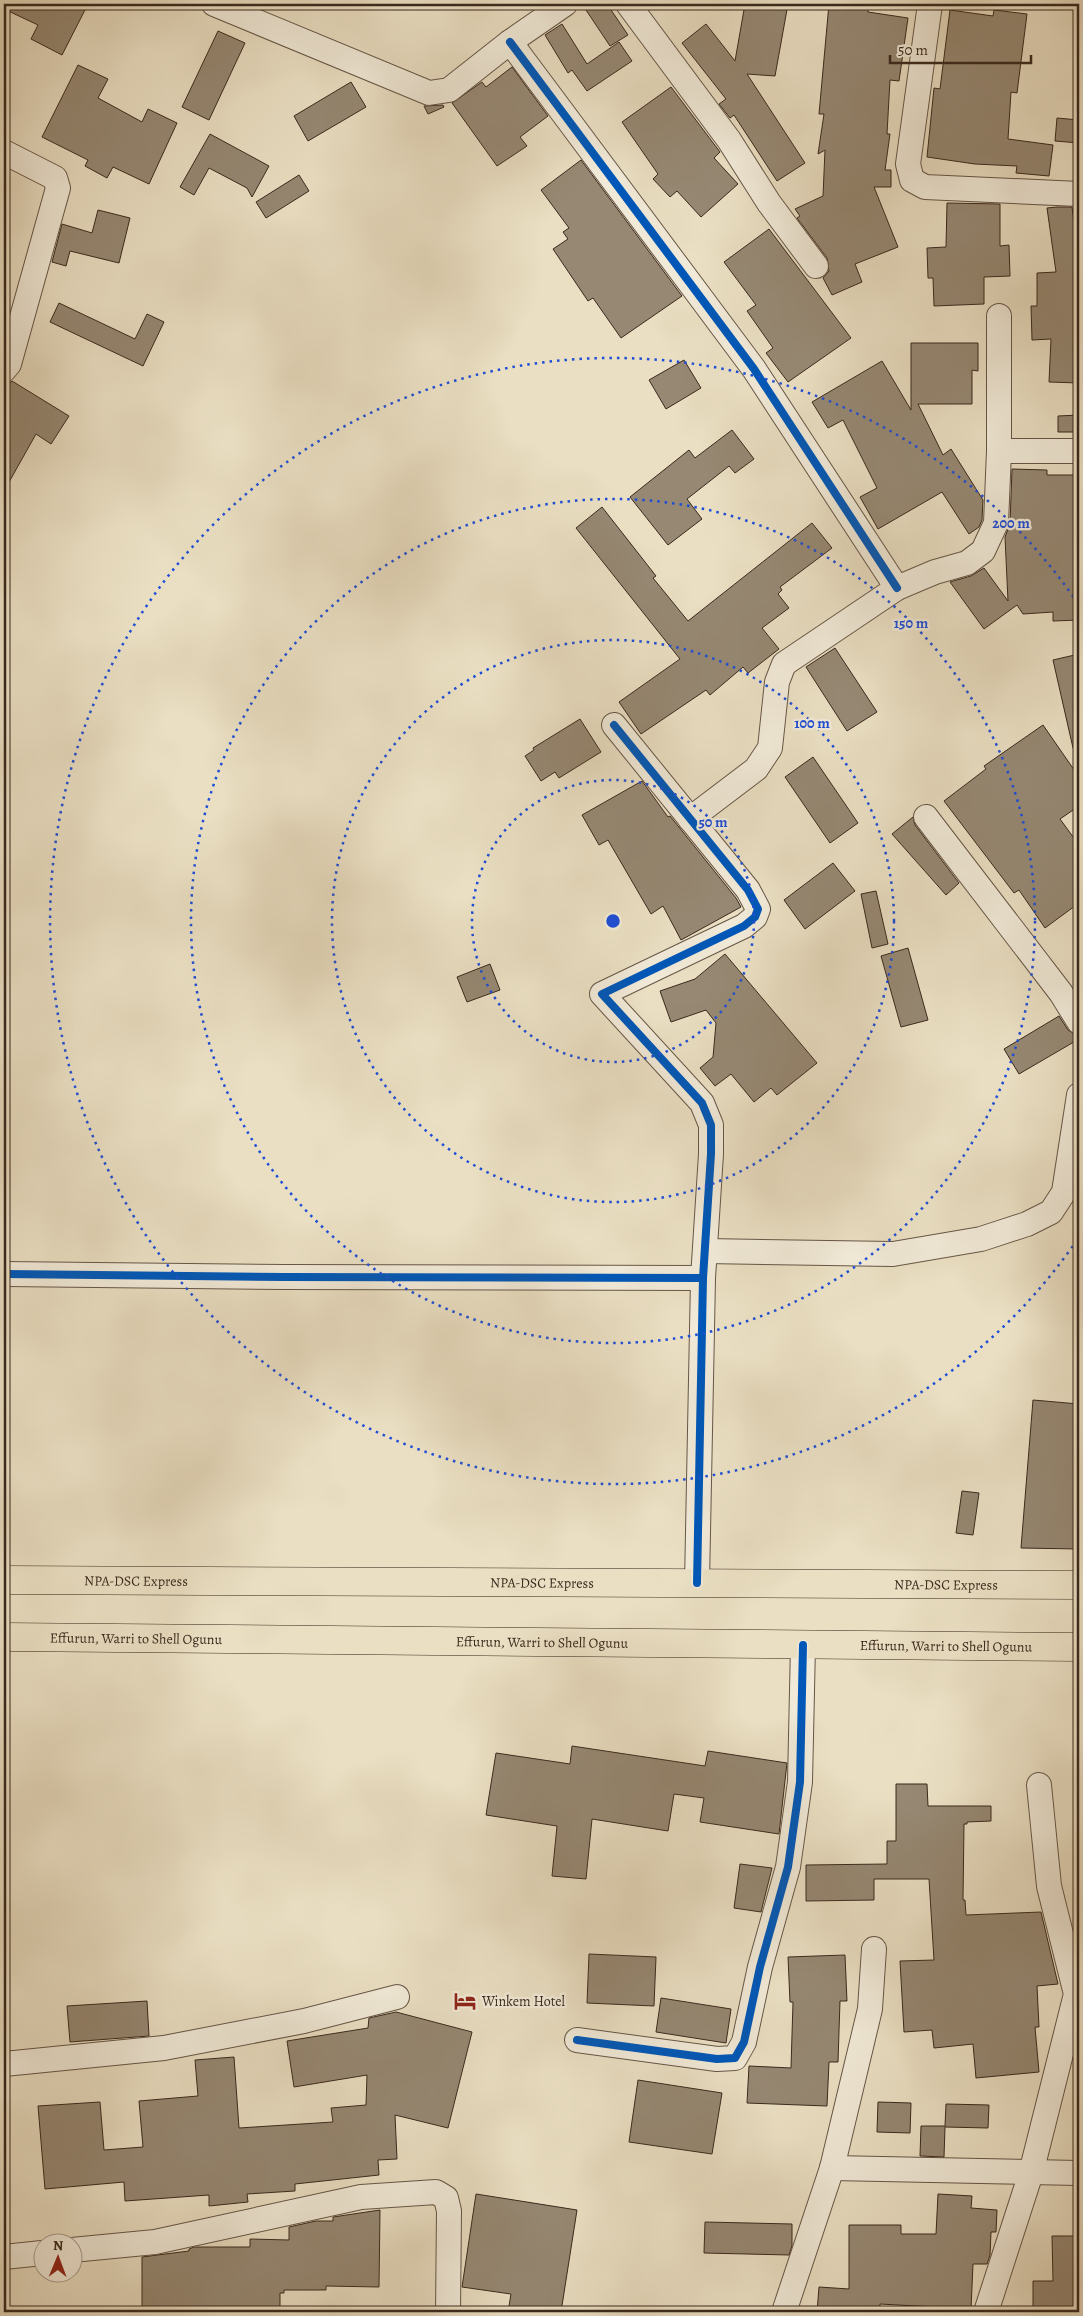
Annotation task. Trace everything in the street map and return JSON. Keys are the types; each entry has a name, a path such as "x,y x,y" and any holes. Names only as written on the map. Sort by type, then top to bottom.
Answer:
{"main road":[{"name":"NPA-DSC Express","path":"4,1580 1079,1584"},
{"name":"Effurun, Warri to Shell Ogunu","path":"4,1637 1079,1647"}],"street":[{"path":"214,4 429,93 449,90 510,42 566,4"},
{"path":"628,4 729,140 769,203 816,266"},
{"path":"930,4 908,164 912,180 925,187 1079,194"},
{"path":"510,42 754,369 898,588"},
{"path":"4,152 55,178 58,188 9,364 4,370"},
{"path":"690,819 756,769 770,748 777,682 784,664 898,588 934,572 966,563 983,552 996,523 999,451 999,316"},
{"path":"999,451 1079,451"},
{"path":"614,725 748,890 758,908 755,917 744,926 602,994 702,1103 711,1125 711,1154 703,1278 697,1583"},
{"path":"926,817 1061,993 1079,1022"},
{"path":"705,1251 893,1254 981,1239 1027,1224 1051,1212 1064,1192 1079,1095"},
{"path":"4,1274 284,1278 703,1278"},
{"path":"578,2040 716,2059 735,2058 744,2042 760,1967 788,1867 800,1782 803,1645"},
{"path":"986,2312 1031,2172 1076,1994 1048,1886 1039,1785"},
{"path":"784,2312 832,2168 870,2010 874,1950"},
{"path":"4,2064 164,2048 304,2021 397,1997"},
{"path":"832,2168 1079,2173"},
{"path":"82,2249 156,2242 361,2197 436,2192 446,2198 449,2211 448,2312"},
{"path":"4,2257 32,2254"}],"building":[{"path":"4,4 88,4 62,55 31,39 38,25 4,9"},
{"path":"582,4 607,4 628,35 610,46"},
{"path":"745,4 788,4 775,76 747,74 805,163 777,181 734,115 730,118 719,104 726,99 682,43 706,24 735,61"},
{"path":"829,4 868,7 868,12 908,18 899,81 890,80 887,134 890,134 885,170 891,170 891,187 874,187 898,247 855,264 862,282 832,295 823,278 829,271 827,258 797,218 800,216 795,209 823,196 825,150 818,154 824,114 819,114"},
{"path":"950,10 993,16 994,10 1027,14 1017,93 1011,92 1008,139 1053,145 1049,176 1016,173 1017,166 975,164 927,157 934,88 940,89"},
{"path":"562,24 587,64 619,42 632,61 587,91 572,70 568,73 545,35"},
{"path":"218,31 245,43 209,120 182,107"},
{"path":"78,65 108,79 98,98 142,122 148,109 177,123 149,184 113,167 107,178 85,166 88,160 42,137"},
{"path":"512,67 548,116 520,137 527,146 497,166 452,103 482,82 486,87"},
{"path":"351,82 366,107 308,141 294,116"},
{"path":"671,87 720,152 714,158 738,184 701,217 677,191 670,197 653,179 658,174 622,122"},
{"path":"443,105 444,107 428,114 424,106"},
{"path":"1057,118 1079,120 1079,143 1055,141"},
{"path":"210,134 269,166 252,197 247,188 209,168 194,195 180,187"},
{"path":"581,160 682,296 621,338 593,298 588,301 553,249 568,239 563,232 569,228 541,190"},
{"path":"299,175 309,191 266,218 256,202"},
{"path":"947,203 1000,204 1000,246 1009,245 1010,276 984,277 984,304 934,306 933,278 928,278 927,248 946,247"},
{"path":"1072,207 1079,261 1079,383 1049,382 1051,339 1032,340 1031,306 1037,306 1037,273 1056,272 1047,208"},
{"path":"98,210 130,218 119,263 70,251 66,266 52,262 62,224 92,233"},
{"path":"769,229 851,338 788,382 766,353 773,348 747,311 756,305 724,262"},
{"path":"59,303 135,339 147,314 164,322 143,366 50,322"},
{"path":"911,343 978,343 978,371 972,370 972,404 918,404 943,455 951,449 983,500 982,520 979,527 969,534 942,492 878,529 860,497 877,488 843,420 828,428 812,402 882,361 911,410"},
{"path":"684,360 701,388 666,409 649,380"},
{"path":"12,381 69,416 51,444 36,434 4,491 4,389"},
{"path":"1079,415 1079,432 1058,432 1058,416"},
{"path":"732,430 754,459 735,473 729,466 687,499 702,519 668,545 630,497 689,450 695,458"},
{"path":"1012,469 1047,470 1047,475 1079,475 1079,620 1053,621 1053,612 1023,614 1017,605 984,629 950,582 971,576 984,568 1008,601 1005,537 1010,524"},
{"path":"602,507 656,576 653,578 688,621 812,523 832,548 780,587 782,590 778,594 789,608 762,628 779,649 748,673 743,667 710,695 706,690 641,734 619,702 680,659 576,528"},
{"path":"835,648 877,712 847,731 806,667"},
{"path":"1079,654 1079,748 1073,748 1053,660"},
{"path":"580,719 601,752 559,778 555,772 541,781 525,756 534,750 533,748"},
{"path":"1043,725 1079,777 1079,806 1060,819 1079,845 1079,903 1045,928 1019,890 1014,893 944,801 986,769 984,766"},
{"path":"813,757 858,823 830,843 785,777"},
{"path":"642,781 668,817 670,816 736,898 741,907 681,940 663,906 651,914 608,840 599,845 582,815"},
{"path":"913,817 915,825 959,883 946,895 892,834"},
{"path":"833,863 855,891 805,929 784,900"},
{"path":"876,891 888,944 872,948 861,894"},
{"path":"908,948 928,1020 901,1027 881,956"},
{"path":"725,954 817,1063 777,1095 771,1088 754,1102 731,1074 715,1086 700,1068 713,1057 716,1023 706,1010 671,1022 660,991 695,979"},
{"path":"490,964 500,990 467,1002 457,977"},
{"path":"1059,1016 1068,1030 1078,1036 1079,1039 1019,1074 1004,1049"},
{"path":"1033,1400 1079,1404 1079,1549 1021,1548"},
{"path":"962,1491 979,1493 973,1535 956,1533"},
{"path":"572,1746 705,1766 708,1751 787,1763 779,1834 700,1822 704,1798 674,1794 668,1831 592,1819 586,1879 552,1876 557,1826 486,1815 496,1753 570,1764"},
{"path":"896,1784 927,1784 928,1806 991,1806 991,1821 967,1822 967,1824 964,1824 963,1900 965,1900 966,1915 1041,1912 1058,1984 1037,1986 1039,2027 1035,2027 1039,2072 976,2078 973,2044 934,2048 932,2030 904,2032 900,1961 934,1960 929,1879 874,1879 874,1900 806,1901 806,1865 887,1864 887,1841 896,1841"},
{"path":"740,1864 772,1868 761,1912 734,1908"},
{"path":"589,1954 656,1957 654,2006 587,2003"},
{"path":"845,1955 847,2001 840,2001 838,2062 829,2062 827,2106 747,2103 749,2066 791,2068 793,2002 790,2002 788,1957"},
{"path":"661,1998 731,2009 726,2043 656,2032"},
{"path":"147,2001 149,2036 70,2042 67,2006"},
{"path":"396,2012 472,2032 448,2128 395,2115 397,2159 378,2160 379,2175 295,2184 295,2191 247,2194 248,2202 209,2206 209,2195 125,2201 124,2182 45,2189 38,2106 100,2102 104,2150 143,2147 139,2101 198,2096 195,2060 234,2057 239,2128 333,2122 331,2108 366,2105 367,2075 294,2087 287,2041 368,2028 369,2018"},
{"path":"638,2080 722,2093 712,2154 629,2142"},
{"path":"878,2102 911,2103 910,2133 877,2132"},
{"path":"946,2104 989,2105 988,2128 945,2127 944,2157 920,2156 921,2126 945,2126"},
{"path":"476,2194 577,2210 561,2312 508,2312 511,2294 462,2287"},
{"path":"938,2194 972,2196 971,2208 997,2210 996,2232 991,2232 990,2255 987,2264 973,2264 971,2309 880,2304 880,2312 817,2312 819,2287 849,2289 849,2225 901,2225 901,2234 936,2234"},
{"path":"380,2210 379,2287 326,2286 326,2290 284,2290 284,2293 280,2293 280,2312 142,2312 142,2257 189,2251 189,2249 194,2247 250,2247 250,2239 289,2240 289,2227 316,2221 333,2221 333,2217"},
{"path":"705,2222 792,2224 792,2246 789,2255 704,2253"},
{"path":"1052,2236 1079,2236 1079,2312 1033,2312 1033,2281 1053,2281"}],"cycle path":[{"path":"510,42 754,369 897,588"},
{"path":"614,725 748,890 758,909 755,917 744,926 602,994 702,1103 711,1125 711,1154 703,1278 697,1583"},
{"path":"4,1274 703,1278"},
{"path":"577,2040 717,2059 735,2058 744,2042 760,1967 788,1867 800,1782 803,1645"}],"place":[{"name":"Winkem Hotel","path":"465,2001"}]}
